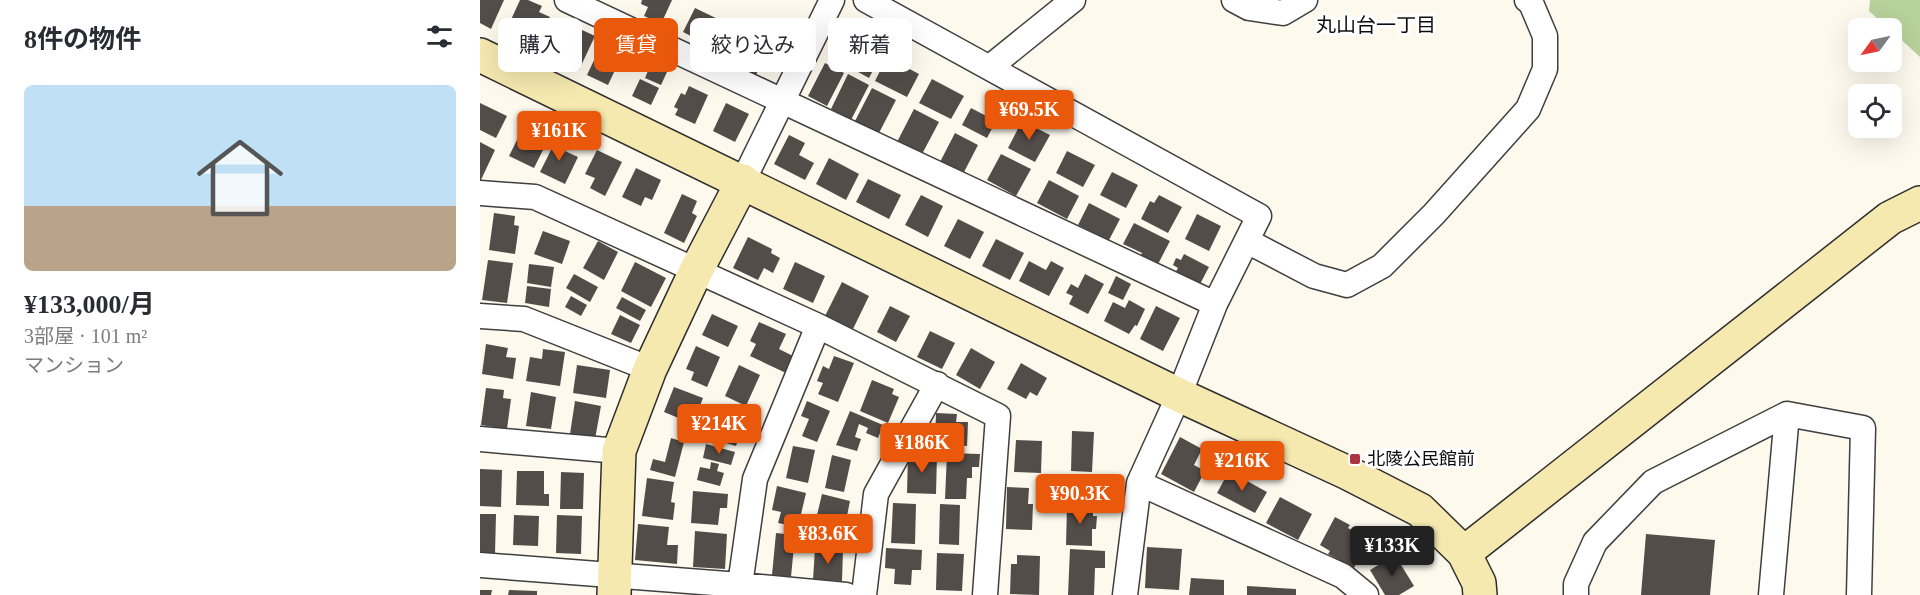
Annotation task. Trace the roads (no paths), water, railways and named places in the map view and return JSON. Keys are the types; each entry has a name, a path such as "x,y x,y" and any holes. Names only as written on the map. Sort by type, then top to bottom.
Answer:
{"street":[{"path":"567,0 1215,304"},
{"path":"614,586 619,451 650,369 832,0"},
{"path":"866,0 1259,216 1215,304 1179,395 1139,483 1125,595"},
{"path":"990,67 1073,0"},
{"path":"1234,0 1249,8 1283,14 1305,0"},
{"path":"1246,241 1314,276 1347,285 1383,266 1434,214 1528,109 1545,69 1545,36 1531,3 1527,0"},
{"path":"480,55 1179,395 1348,473 1420,510 1464,553 1479,583 1480,595"},
{"path":"480,193 535,197 818,326 998,416 985,595"},
{"path":"1464,553 1890,218 1920,203"},
{"path":"480,316 524,319 650,369"},
{"path":"740,585 755,478 818,326"},
{"path":"864,595 876,494 937,384"},
{"path":"1576,595 1576,584 1595,542 1653,482 1787,414 1863,428 1859,595"},
{"path":"1771,595 1787,414"},
{"path":"480,439 619,451"},
{"path":"1139,483 1343,576 1366,595"},
{"path":"480,565 614,586 740,585 846,595"}],"place":[{"name":"北陵公民館前","path":"1355,459"}],"district":[{"name":"丸山台一丁目","path":"1376,25"}]}
